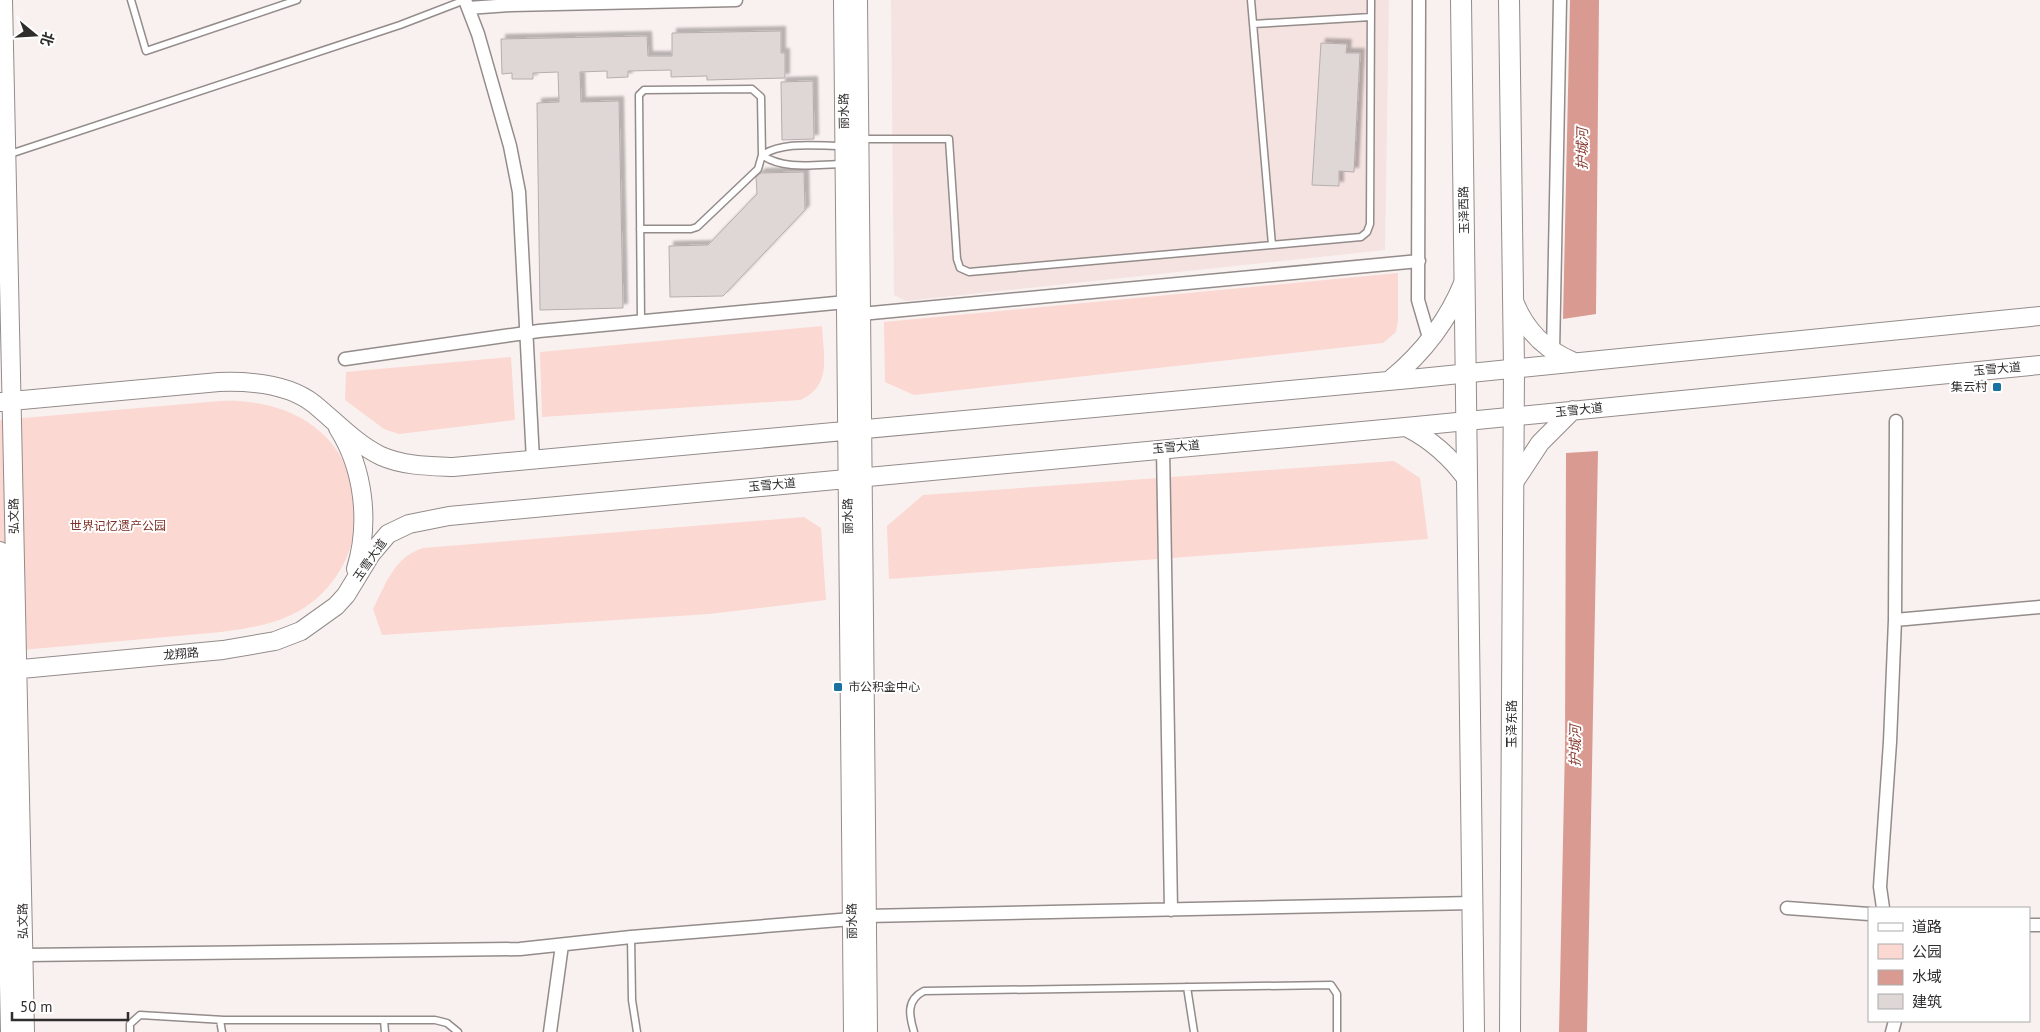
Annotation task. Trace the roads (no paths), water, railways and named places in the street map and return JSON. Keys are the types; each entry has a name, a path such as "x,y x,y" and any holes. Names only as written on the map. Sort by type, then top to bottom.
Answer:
{"main road":[{"name":"弘文路","path":"4,0 7,155 6,401 10,1032"},
{"name":"丽水路","path":"843,0 861,314 854,430"},
{"name":"丽水路","path":"858,0 852,142 844,164 846,302 855,477 859,918 868,1032"},
{"name":"玉泽西路","path":"1461,0 1468,420"},
{"path":"1509,0 1514,416"},
{"path":"1390,380 1413,360 1430,341 1448,315 1466,278"},
{"path":"1513,300 1531,332 1552,352 1573,362"},
{"path":"6,401 236,382 268,386 297,395 312,403 369,449 392,460 453,467 1390,380 2040,316"},
{"name":"玉雪大道","path":"346,596 372,554 388,534 409,524 449,516 1163,448 1406,427 2040,365"},
{"path":"1513,484 1540,443 1573,410"},
{"name":"玉泽东路","path":"1510,1032 1514,416"},
{"path":"332,420 350,452 361,487 363,506 364,524 359,561 346,596"},
{"path":"1468,420 1474,1032"},
{"path":"1406,427 1442,450 1468,481"},
{"name":"弘文路","path":"0,551 24,955 25,1032"},
{"name":"龙翔路","path":"7,670 260,645 288,637 308,627 326,615 346,596"},
{"name":"丽水路","path":"852,1032 859,918"}],"street":[{"path":"533,460 522,217 516,175 506,132 478,34 466,3 511,5 736,0"},
{"path":"1419,0 1418,300 1430,341"},
{"path":"1552,352 1560,0"},
{"path":"861,314 1418,261"},
{"path":"344,359 527,333 846,302"},
{"path":"1883,907 1880,887 1890,742 1894,620 1896,420"},
{"path":"1163,448 1171,910"},
{"path":"1894,620 2040,607"},
{"path":"24,955 520,949 630,937 859,918 1473,903"},
{"path":"1787,908 1868,914"},
{"path":"550,1032 562,944"}],"lane":[{"path":"131,0 146,51 297,0"},
{"path":"1251,0 1272,245"},
{"path":"762,155 776,148 852,142 949,139 957,259 960,268 968,272 1356,238 1367,232 1370,224 1372,0"},
{"path":"7,155 466,3"},
{"path":"1253,24 1371,17"},
{"path":"640,229 691,229 700,225 758,169 762,155 760,97 752,89 644,90 639,94 640,229 641,321"},
{"path":"762,155 776,163 788,165 844,164"},
{"path":"630,937 632,1000 637,1032"},
{"path":"914,1032 909,1017 910,1005 924,990 1331,985 1337,994 1337,1032"},
{"path":"1188,987 1194,1032"},
{"path":"130,1032 130,1024 140,1015 220,1020 441,1021 452,1026 458,1032"},
{"path":"220,1020 222,1032"},
{"path":"384,1020 385,1032"}],"water":[{"name":"护城河","path":"1570,0 1599,0 1596,314 1563,319"},
{"name":"护城河","path":"1598,451 1587,1032 1559,1032 1565,745 1566,453"}],"place":[{"name":"集云村","path":"1997,387"},
{"name":"市公积金中心","path":"838,687"}],"park label":[{"name":"世界记忆遗产公园","path":"118,526"}]}
